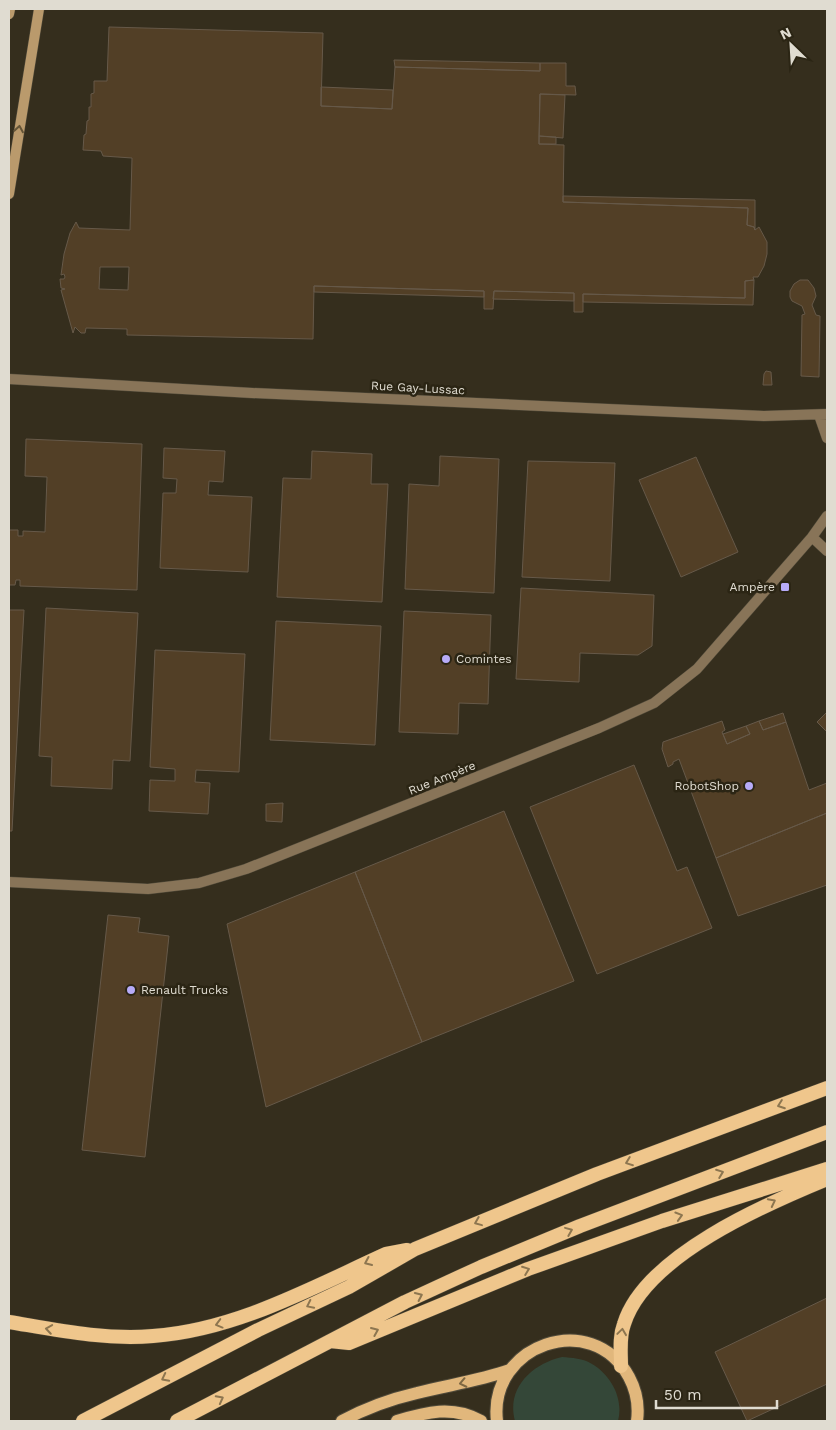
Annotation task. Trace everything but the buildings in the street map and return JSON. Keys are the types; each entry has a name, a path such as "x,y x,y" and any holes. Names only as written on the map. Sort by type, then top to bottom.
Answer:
{"highway":[{"path":"83,1421 258,1330 349,1287 415,1249 597,1174 827,1088"},
{"path":"177,1421 405,1302 480,1267 580,1226 827,1132"},
{"path":"329,1341 349,1343 528,1269 662,1221 827,1170"},
{"path":"621,1366 623,1325 635,1302 654,1276 690,1248 723,1228 775,1200 827,1179"},
{"path":"9,1322 89,1335 114,1337 154,1336 186,1332 249,1316 386,1254 415,1249"}],"main road":[{"path":"9,14 10,9"},
{"path":"9,194 39,9"},
{"path":"497,1421 498,1396 510,1370 529,1351 545,1344 563,1341 574,1341 595,1346 605,1351 621,1366 627,1373 635,1390 638,1420"},
{"path":"342,1421 387,1401 417,1392 488,1378 510,1370"},
{"path":"397,1421 412,1416 443,1411 458,1411 481,1421"}],"street":[{"name":"Rue Gay-Lussac","path":"9,379 311,396 764,416 823,414"},
{"path":"823,414 827,438"},
{"name":"Rue Ampère","path":"9,882 148,889 199,883 246,869 599,728 654,704 697,669 812,537 827,516"},
{"path":"812,537 827,551"}],"green space":[{"path":"562,1357 585,1361 605,1374 617,1396 619,1404 618,1421 515,1421 514,1398 524,1379 541,1365"}],"place":[{"name":"Ampère","path":"785,587"},
{"name":"Comintes","path":"446,659"},
{"name":"RobotShop","path":"749,786"},
{"name":"Renault Trucks","path":"131,990"}]}
